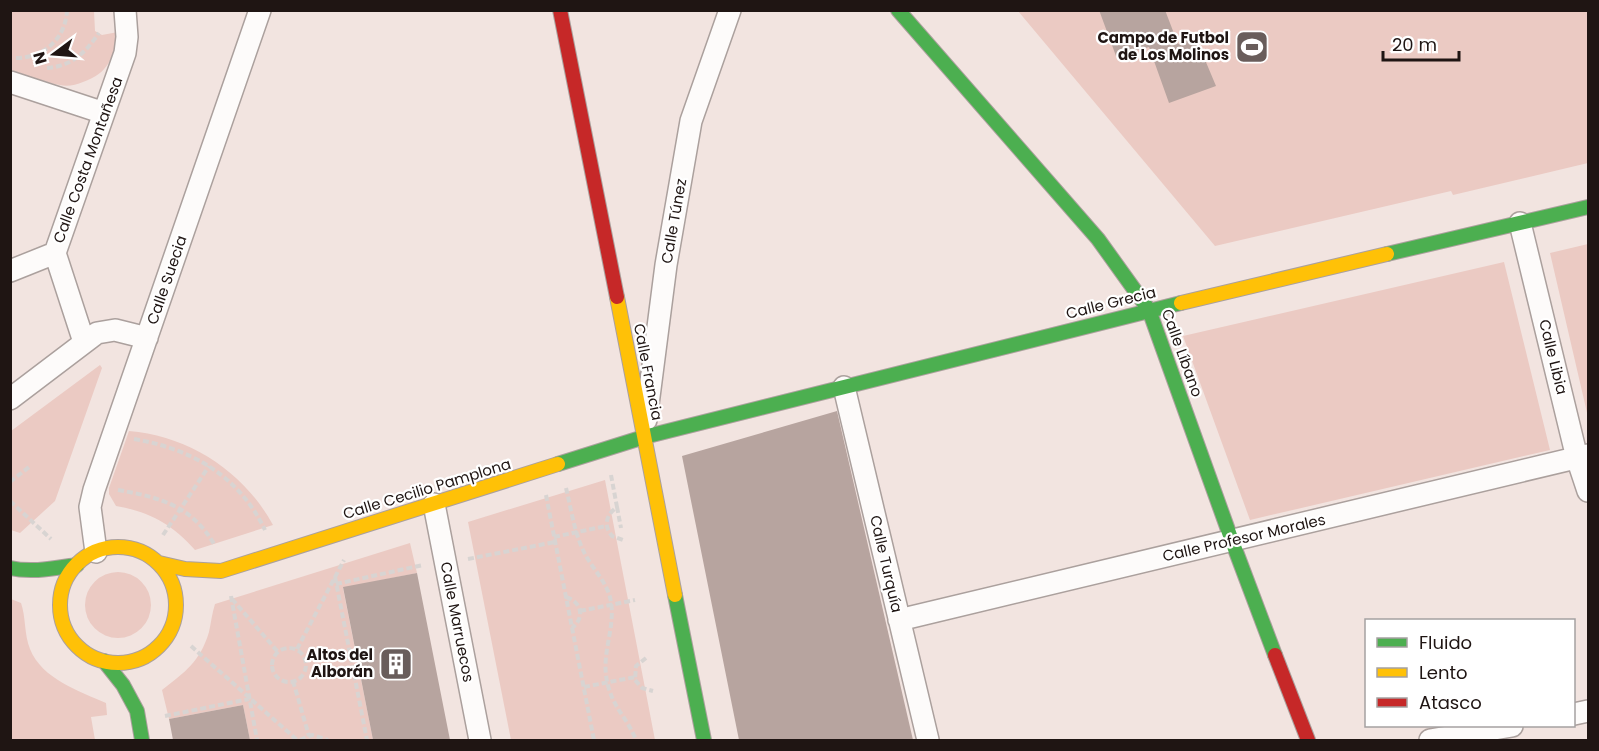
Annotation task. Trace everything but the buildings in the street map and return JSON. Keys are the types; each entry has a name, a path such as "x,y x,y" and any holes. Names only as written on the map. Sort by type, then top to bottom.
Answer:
{"street":[{"name":"Calle Costa Montañesa","path":"84,342 55,253 125,53 128,38 125,10"},
{"name":"Calle Suecia","path":"96,552 90,507 94,490 260,10"},
{"name":"Calle Francia","path":"560,10 704,741"},
{"name":"Calle Túnez","path":"644,437 666,265 691,121 730,10"},
{"name":"Calle Líbano","path":"898,10 1098,239 1149,310 1232,541 1308,741"},
{"path":"10,82 104,113"},
{"name":"Calle Grecia","path":"644,437 1149,310 1588,207"},
{"name":"Calle Libia","path":"1520,223 1583,456 1588,491"},
{"path":"10,271 55,253"},
{"path":"10,399 97,333 115,330 147,338"},
{"name":"Calle Turquía","path":"844,387 928,741"},
{"name":"Calle Cecilio Pamplona","path":"159,563 196,570 220,571 644,437"},
{"name":"Calle Profesor Morales","path":"899,620 1583,456"},
{"name":"Calle Marruecos","path":"434,504 480,741"},
{"path":"120,547 147,554 159,563 168,574 174,587 176,601 171,629 164,641 141,658 127,662 104,661 88,654 77,645 63,622 61,609 65,582 77,565 96,552 106,548 120,547"},
{"path":"14,569 45,570 77,565"},
{"path":"14,569 32,584"},
{"name":"Calle Cecilio Pamplona","path":"204,585 220,571"},
{"path":"44,593 61,609"},
{"path":"175,615 190,598"},
{"path":"146,668 151,652"},
{"path":"104,661 123,685 137,711 142,741"},
{"path":"137,711 141,689"},
{"path":"1430,741 1507,727"}],"path":[{"path":"10,57 31,57 52,44 65,24 67,10"},
{"path":"43,68 73,62 99,33"},
{"path":"131,439 178,450 209,465 236,488 259,518 265,531"},
{"path":"163,535 209,465"},
{"path":"10,482 29,467"},
{"path":"610,470 621,528"},
{"path":"112,488 150,495 180,508 196,520 218,550"},
{"path":"566,488 581,548 604,584 611,604 611,633 606,660 607,682 616,708 636,741"},
{"path":"546,494 594,741"},
{"path":"10,501 51,539"},
{"path":"617,507 608,516 606,526 612,536 623,540"},
{"path":"465,560 606,526"},
{"path":"297,649 344,559"},
{"path":"336,584 426,565"},
{"path":"335,577 367,741"},
{"path":"230,589 257,741"},
{"path":"566,597 577,603 580,611 579,621 572,628"},
{"path":"231,599 278,652"},
{"path":"580,611 635,600"},
{"path":"191,646 298,741 309,736 317,736 328,741"},
{"path":"284,648 297,649 305,659 306,669 302,676 293,681 281,680 275,674 273,663 278,652 284,648"},
{"path":"646,658 638,664 635,677 642,688 653,691"},
{"path":"584,687 635,677"},
{"path":"293,681 309,736"},
{"path":"159,717 249,699"}],"shaded area":[{"path":"10,11 94,11 95,31 102,35 118,32 112,57 99,74 72,85 54,84 11,70"},
{"path":"1018,11 1588,11 1588,163 1453,195 1451,191 1215,246"},
{"path":"1588,244 1588,417 1550,253"},
{"path":"1504,262 1550,450 1250,520 1183,336"},
{"path":"100,365 102,368 55,501 20,533 11,530 11,431"},
{"path":"129,431 173,440 213,460 247,489 273,525 195,550 169,526 150,516 116,506 109,494 109,488"},
{"path":"605,480 655,740 511,740 468,522"},
{"path":"410,543 417,573 343,588 373,740 250,740 243,705 169,719 162,690 185,672 201,651 209,632 215,604"},
{"path":"111,572 125,572 137,577 146,586 151,605 149,618 142,629 125,638 111,638 99,633 90,624 85,612 85,598 90,586 99,577"},
{"path":"11,599 21,603 30,649 43,668 62,683 106,703 107,715 91,717 95,740 11,740"}],"traffic: fast":[{"path":"898,10 1098,239 1149,310 1275,655"},
{"path":"1387,254 1588,207"},
{"path":"558,464 644,437 1181,303"},
{"path":"10,568 35,570 77,565"},
{"path":"675,595 704,740"},
{"path":"104,661 123,685 137,711 142,740"}],"traffic: slow":[{"path":"1181,303 1387,254"},
{"path":"617,297 675,595"},
{"path":"159,563 185,569 221,571 558,464"},
{"path":"118,547 140,552 159,564 171,583 176,605 171,627 159,646 140,658 118,663 96,658 77,646 65,627 60,605 65,583 77,564 96,552 118,547"}],"traffic: jam":[{"path":"560,10 617,297"},
{"path":"1275,655 1308,740"}],"place":[{"name":"Campo de Futbol de Los Molinos","path":"1252,47"},
{"name":"Altos del Alborán","path":"396,664"}]}
